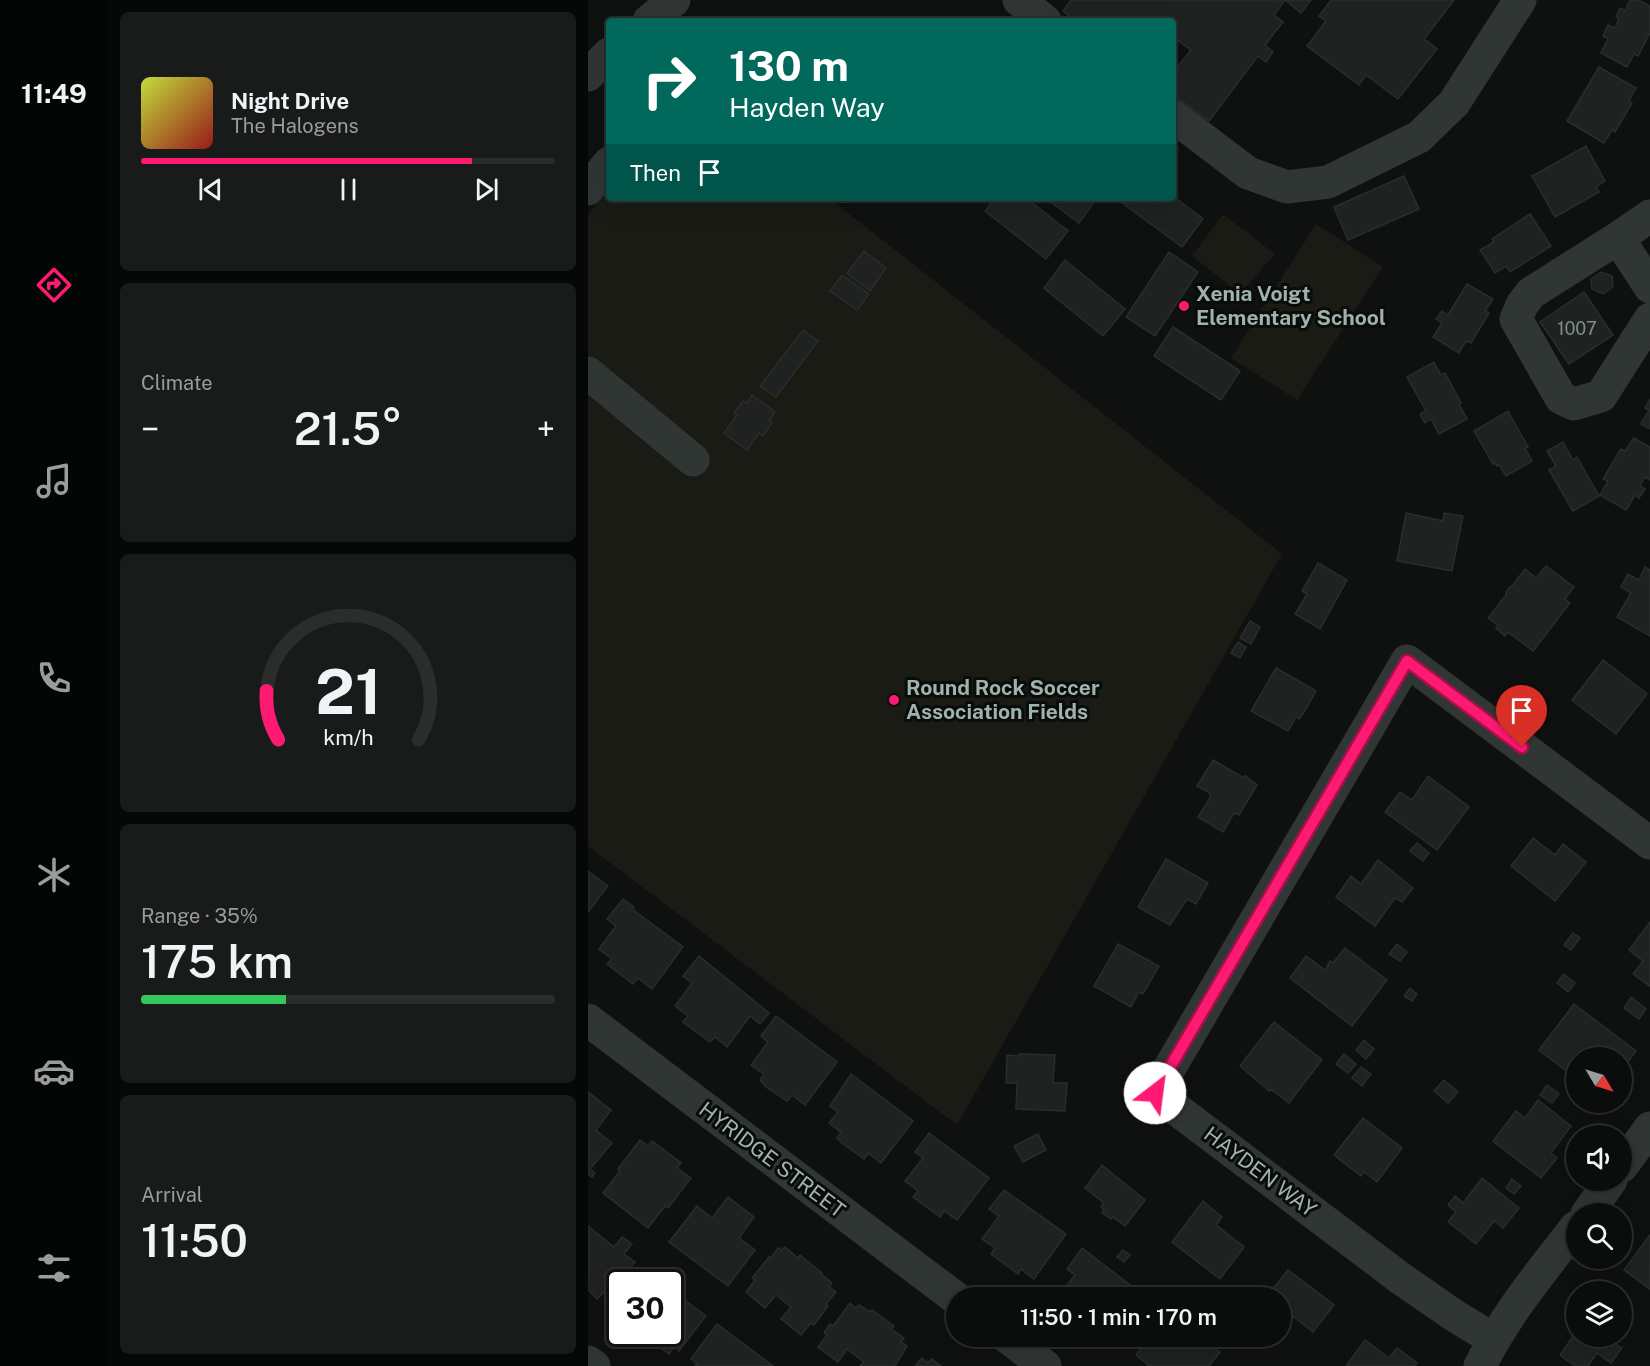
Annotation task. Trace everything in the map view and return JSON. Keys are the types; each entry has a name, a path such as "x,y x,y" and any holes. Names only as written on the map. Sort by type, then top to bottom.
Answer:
{"street":[{"path":"1019,0 1041,18"},
{"path":"1176,119 1248,173 1287,187 1328,182 1419,137 1454,103 1521,0"},
{"path":"588,75 606,57"},
{"path":"588,189 606,167"},
{"path":"1650,216 1531,293 1516,318 1561,398 1574,404 1601,396 1650,319"},
{"path":"1618,238 1650,287"},
{"path":"588,373 693,460"},
{"name":"HAYDEN WAY","path":"1487,1352 1455,1316 1400,1278 1155,1093 1407,661 1645,829"},
{"name":"HYRIDGE STREET","path":"588,1020 946,1291"},
{"path":"1632,1152 1650,1128"},
{"path":"1487,1352 1515,1306 1566,1240"},
{"path":"1020,1347 1045,1366"},
{"path":"588,1362 594,1366"}],"shaded area":[{"name":"Round Rock Soccer Association Fields","path":"606,193 606,201 833,201 1282,554 957,1125 588,846 588,215"},
{"path":"1223,214 1275,254 1240,294 1192,256"},
{"path":"1316,224 1383,267 1297,400 1231,358"}],"building":[{"path":"1071,0 1285,0 1274,15 1283,22 1265,45 1273,52 1266,62 1258,56 1209,121 1176,96 1176,68 1191,50 1176,39 1176,18 1072,18 1063,11"},
{"path":"1285,0 1311,0 1301,13"},
{"path":"1331,0 1454,0 1424,39 1437,49 1398,99 1366,75 1359,85 1307,46 1326,21 1319,16"},
{"path":"1630,0 1638,0 1650,6 1650,33 1638,56 1634,54 1627,67 1601,53 1608,39 1603,36 1608,25 1615,28 1620,8 1625,11"},
{"path":"1599,67 1636,88 1629,100 1632,103 1615,132 1612,130 1604,143 1567,121"},
{"path":"1586,146 1605,181 1596,187 1599,192 1555,217 1532,176"},
{"path":"1404,176 1419,209 1348,240 1334,207"},
{"path":"1176,198 1203,219 1182,247 1121,202 1176,201"},
{"path":"993,201 1030,201 1068,231 1046,259 985,211"},
{"path":"1052,201 1095,201 1079,223"},
{"path":"1530,214 1551,246 1510,272 1506,266 1495,273 1480,250 1494,242 1492,239"},
{"path":"864,251 886,268 870,291 847,273"},
{"path":"1169,252 1198,272 1155,336 1126,317"},
{"path":"1065,260 1125,309 1103,336 1044,288"},
{"path":"1601,272 1612,276 1613,287 1603,294 1592,289 1591,279"},
{"path":"842,275 869,294 857,310 830,291"},
{"path":"1467,284 1493,299 1485,311 1489,313 1471,343 1466,341 1459,353 1433,337 1442,323 1436,319 1442,311 1448,315"},
{"path":"1584,292 1613,335 1569,364 1540,322"},
{"path":"1173,327 1240,371 1221,400 1154,356"},
{"path":"803,330 818,341 776,397 760,386"},
{"path":"1434,362 1441,375 1445,373 1467,419 1439,434 1431,419 1425,423 1420,414 1426,411 1407,377"},
{"path":"752,395 775,412 769,421 772,423 763,436 759,433 747,450 724,433 737,415 734,413 743,401 747,403"},
{"path":"1650,400 1650,429 1641,424 1649,410 1645,408"},
{"path":"1508,411 1528,447 1525,448 1532,461 1506,476 1499,465 1493,464 1474,431"},
{"path":"1634,438 1650,447 1650,480 1645,477 1640,486 1645,489 1639,498 1635,495 1626,510 1600,495 1608,481 1603,479 1621,449 1625,451"},
{"path":"1563,442 1573,460 1577,457 1599,496 1573,511 1549,470 1556,466 1547,451"},
{"path":"1406,513 1443,521 1444,513 1463,516 1452,571 1397,561"},
{"path":"1318,563 1347,580 1320,629 1295,614 1307,594 1302,591"},
{"path":"1546,566 1574,587 1565,599 1570,603 1533,651 1508,632 1505,636 1496,628 1498,625 1488,618 1525,569 1536,578"},
{"path":"1645,567 1650,570 1650,636 1617,617 1631,593 1621,587 1628,574 1639,580"},
{"path":"1250,621 1260,627 1251,644 1240,638"},
{"path":"1238,642 1246,647 1240,658 1231,653"},
{"path":"1603,660 1647,694 1616,734 1572,700"},
{"path":"1276,668 1316,691 1303,714 1299,719 1296,717 1288,731 1251,711"},
{"path":"1213,760 1244,778 1245,776 1257,785 1239,815 1234,813 1223,832 1198,817 1210,798 1210,793 1197,786"},
{"path":"1428,776 1469,807 1437,850 1385,812 1400,792 1412,800"},
{"path":"1533,838 1555,855 1563,844 1586,862 1555,901 1511,866"},
{"path":"1417,843 1429,853 1423,861 1410,851"},
{"path":"1166,859 1208,883 1196,904 1187,899 1170,925 1138,907"},
{"path":"1378,860 1413,888 1402,902 1395,898 1375,926 1336,897 1351,876 1361,884"},
{"path":"588,871 608,886 588,912"},
{"path":"623,899 634,907 632,909 683,947 652,989 638,978 633,984 607,964 612,959 599,949 616,926 607,919"},
{"path":"1650,922 1650,986 1633,974 1643,961 1629,950"},
{"path":"1573,933 1580,938 1571,950 1564,945"},
{"path":"1118,944 1159,966 1143,994 1139,992 1131,1007 1094,986"},
{"path":"1397,944 1407,952 1400,961 1389,954"},
{"path":"1345,948 1387,980 1352,1026 1290,978 1306,956 1325,970 1330,961 1333,963"},
{"path":"699,956 769,1013 760,1024 750,1016 727,1047 715,1037 710,1042 683,1022 688,1016 675,1006 692,983 683,976"},
{"path":"1564,974 1575,983 1568,992 1557,983"},
{"path":"1410,988 1417,994 1412,1001 1404,996"},
{"path":"1631,997 1646,1009 1639,1019 1624,1008"},
{"path":"1574,1004 1631,1047 1566,1047 1566,1070 1539,1050"},
{"path":"776,1016 837,1062 805,1105 792,1095 787,1101 766,1087 760,1080 764,1074 751,1065 768,1042 761,1036"},
{"path":"1274,1022 1322,1060 1289,1103 1272,1090 1269,1091 1240,1066"},
{"path":"1364,1040 1374,1049 1366,1059 1356,1050"},
{"path":"1019,1054 1055,1055 1053,1083 1067,1083 1065,1111 1016,1109 1017,1083 1006,1083 1007,1055 1019,1056"},
{"path":"1344,1054 1356,1064 1348,1073 1336,1064"},
{"path":"1361,1067 1371,1074 1362,1086 1352,1078"},
{"path":"851,1074 913,1121 881,1163 868,1153 864,1159 842,1143 837,1138 841,1132 829,1123 838,1112 830,1106"},
{"path":"1444,1080 1458,1092 1448,1103 1434,1091"},
{"path":"1547,1085 1559,1094 1552,1103 1540,1095"},
{"path":"588,1092 611,1110 596,1130 612,1143 590,1169 595,1173 592,1177 588,1174"},
{"path":"1538,1100 1570,1125 1566,1125 1566,1133 1551,1153 1557,1158 1541,1178 1493,1141 1516,1111 1525,1118"},
{"path":"1363,1118 1402,1148 1377,1182 1364,1172 1361,1176 1334,1155"},
{"path":"929,1133 989,1178 957,1220 944,1211 940,1217 913,1197 918,1191 905,1181 923,1158 915,1152"},
{"path":"1038,1134 1046,1150 1023,1162 1014,1146"},
{"path":"640,1140 648,1146 652,1141 681,1163 677,1168 691,1178 668,1208 665,1206 648,1228 603,1193"},
{"path":"1102,1165 1145,1200 1125,1226 1113,1217 1111,1219 1102,1213 1104,1210 1101,1207 1104,1203 1085,1188"},
{"path":"1482,1178 1519,1208 1503,1228 1494,1221 1476,1244 1448,1222 1456,1212 1448,1205 1455,1196 1463,1203"},
{"path":"1512,1179 1521,1186 1514,1194 1506,1188"},
{"path":"1004,1190 1066,1234 1034,1279 1021,1269 1018,1274 991,1254 995,1248 982,1239 999,1216 989,1209"},
{"path":"728,1197 754,1217 739,1238 755,1250 728,1286 669,1242 697,1206 712,1218"},
{"path":"1203,1201 1222,1217 1216,1225 1244,1247 1220,1279 1172,1242"},
{"path":"588,1226 614,1247 622,1237 632,1244 624,1254 635,1262 629,1269 606,1269 606,1295 603,1293 597,1299 588,1290"},
{"path":"1650,1235 1650,1289 1624,1270 1632,1269 1632,1259"},
{"path":"785,1247 798,1258 800,1255 822,1273 832,1283 829,1287 836,1292 814,1325 811,1323 801,1335 781,1319 791,1307 776,1295 765,1308 746,1292 755,1280 752,1278 769,1257 771,1258 778,1248 781,1250"},
{"path":"1082,1248 1133,1287 1066,1287 1075,1275 1067,1269"},
{"path":"1123,1250 1130,1255 1124,1262 1117,1257"},
{"path":"1288,1270 1334,1305 1313,1332 1291,1315 1291,1287 1274,1287"},
{"path":"684,1300 706,1316 684,1345"},
{"path":"850,1303 856,1308 859,1305 870,1312 872,1310 894,1326 891,1329 904,1338 901,1342 907,1346 895,1366 860,1366 864,1362 847,1349 838,1362 818,1347 827,1335 824,1333 830,1324 833,1326"},
{"path":"717,1324 773,1366 695,1366 697,1364 691,1359"},
{"path":"1365,1340 1389,1358 1397,1348 1417,1363 1415,1366 1346,1366"},
{"path":"1566,1346 1622,1348 1611,1363 1597,1353 1588,1366 1575,1366 1560,1355"},
{"path":"660,1347 674,1347 669,1354"},
{"path":"1142,1347 1214,1347 1220,1352 1209,1366 1147,1366 1136,1355"},
{"path":"922,1358 928,1363 932,1359 941,1366 915,1366"}],"place":[{"name":"Xenia Voigt Elementary School","path":"1184,306"},
{"name":"Round Rock Soccer Association Fields","path":"894,700"}],"route":[{"path":"1155,1093 1407,661 1522,747"}]}
